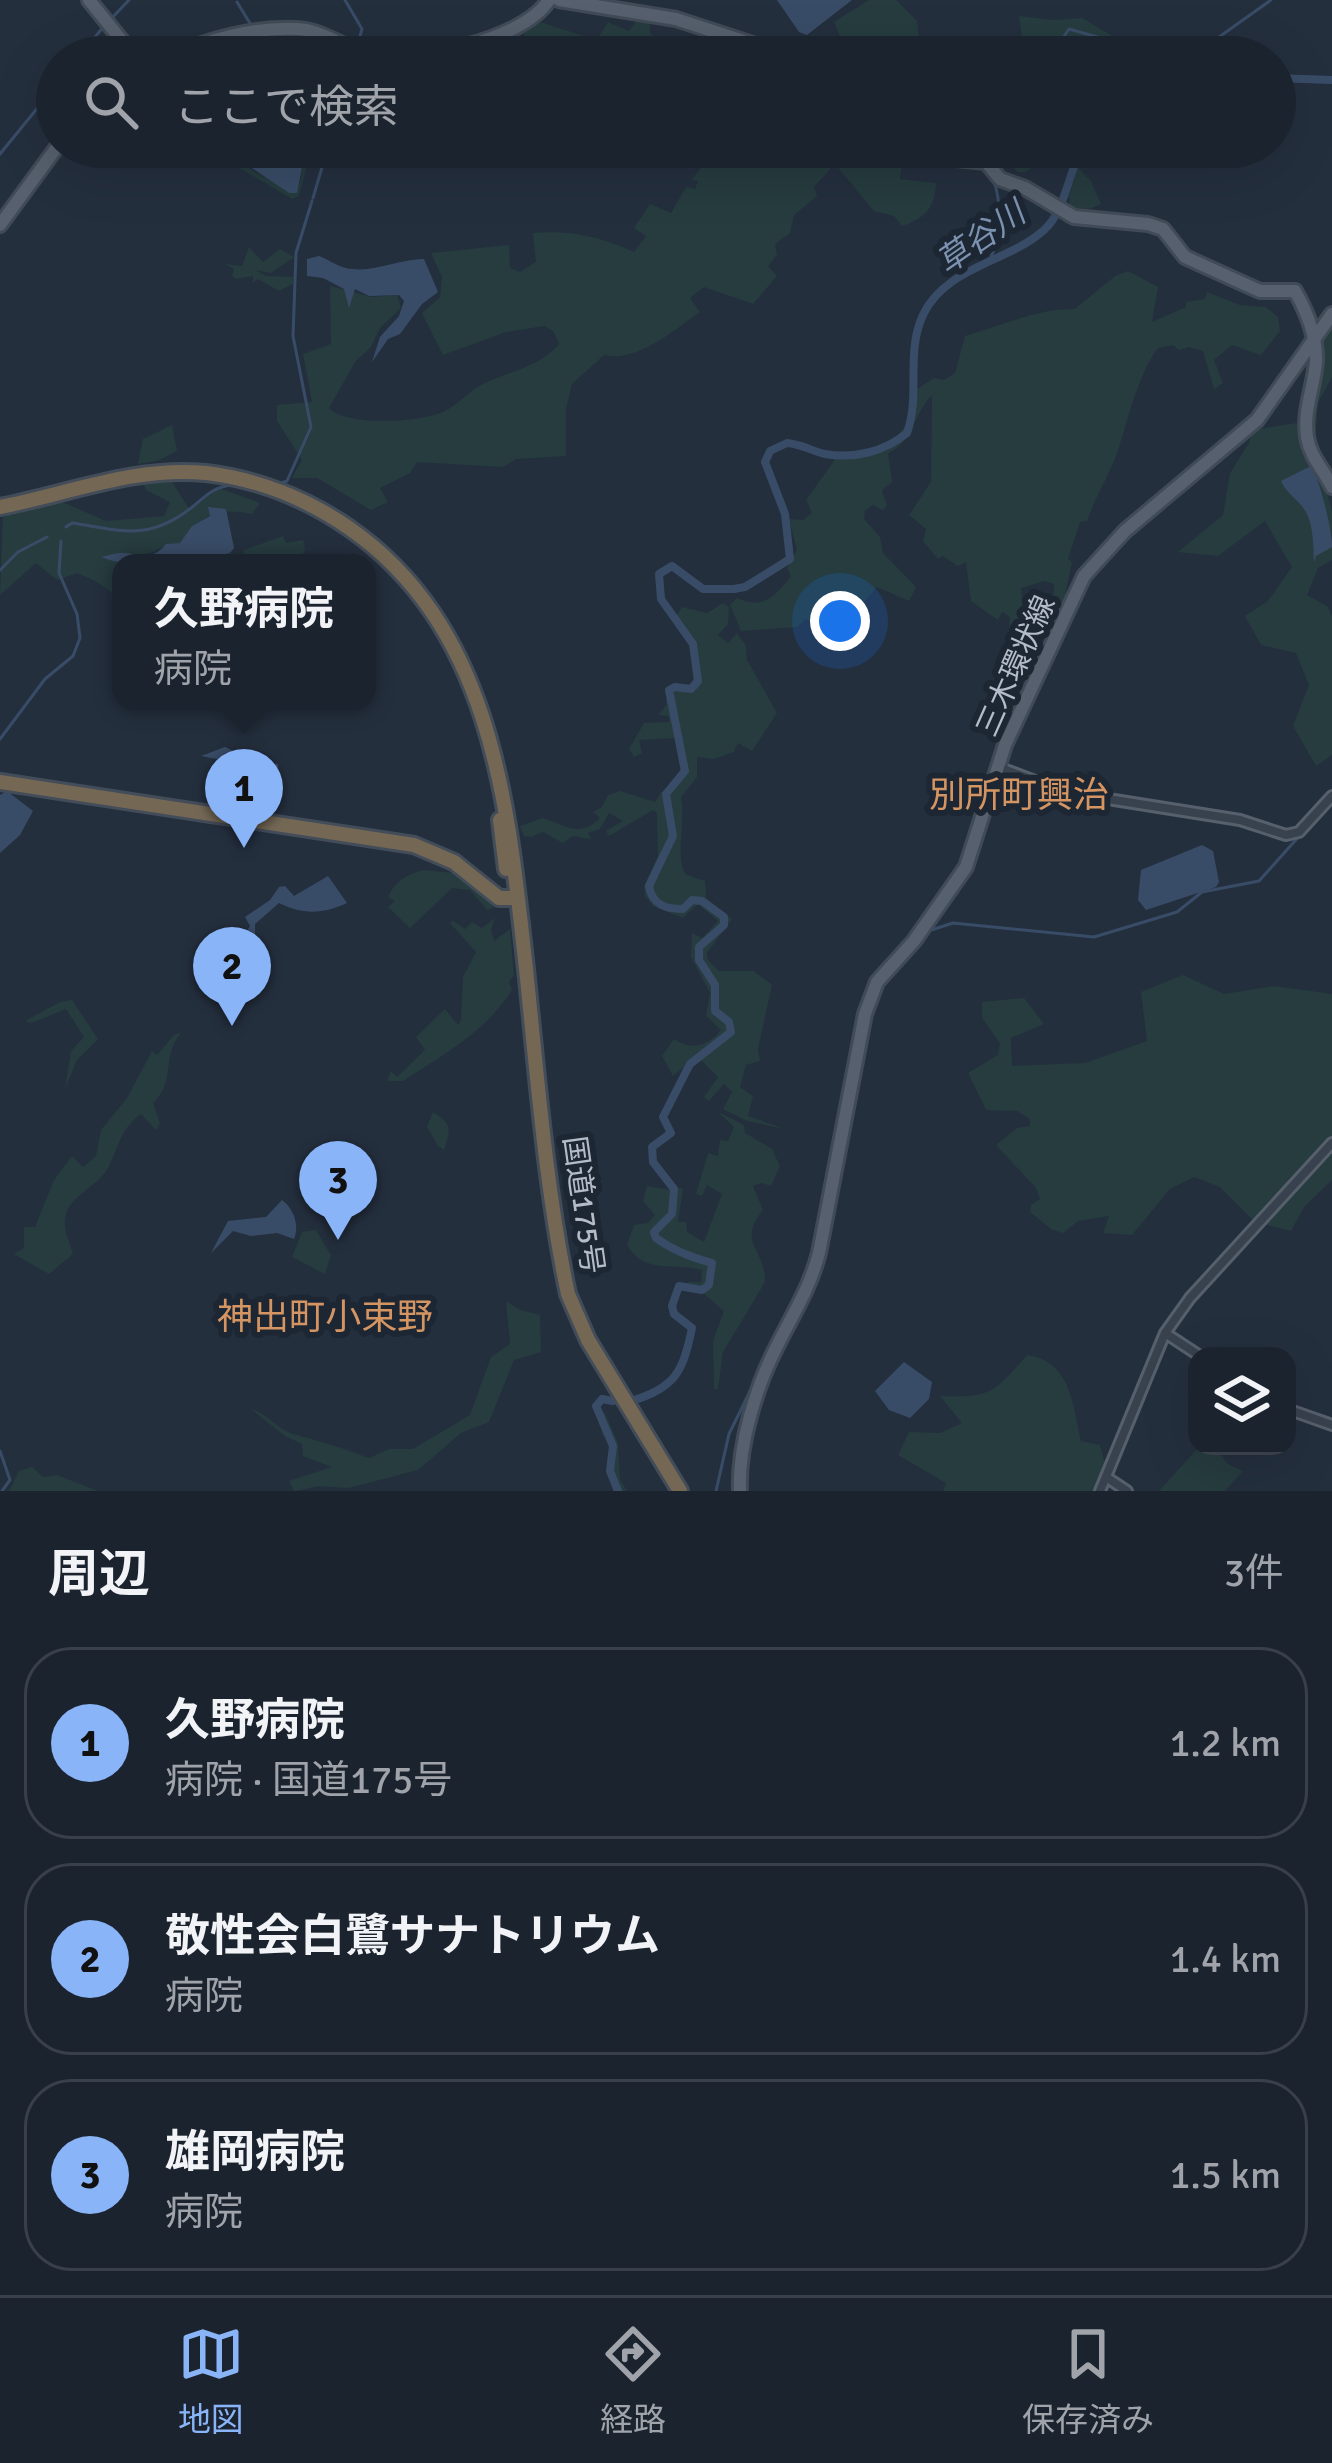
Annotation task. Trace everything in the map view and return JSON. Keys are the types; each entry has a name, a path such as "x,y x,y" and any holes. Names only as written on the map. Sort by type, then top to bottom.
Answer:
{"highway":[{"name":"国道175号","path":"0,508 105,482 179,472 247,481 307,503 374,547 423,596 442,623 471,679 490,743 514,898 561,1296 575,1329 677,1491"},
{"path":"0,782 414,845 454,862 499,898 514,898"}],"main road":[{"path":"89,0 118,36"},
{"path":"488,36 530,20 549,0"},
{"path":"559,0 676,19 721,36"},
{"path":"241,36 296,28 320,36"},
{"path":"0,225 42,168"},
{"path":"989,168 1000,178 1082,219 1163,229 1185,257 1260,291 1294,291 1305,309 1314,342 1316,365 1309,389 1307,436 1332,488"},
{"name":"三木環状線","path":"740,1491 741,1459 768,1365 816,1265 868,1000 966,867 998,767 1046,654 1092,566 1142,516 1249,429 1332,314"}],"street":[{"path":"998,767 1064,792 1207,814 1286,836 1299,832 1332,796"},
{"path":"1100,1491 1165,1334 1190,1298 1332,1143"},
{"path":"1165,1334 1188,1348"},
{"path":"1296,1411 1332,1425"},
{"path":"1106,1477 1127,1491"}],"green space":[{"path":"869,0 896,0 917,21 919,36 840,36 834,22"},
{"path":"641,15 650,17 654,36 599,36 608,22 629,31"},
{"path":"1019,16 1082,18 1112,36 1083,36 1022,36"},
{"path":"540,22 584,36 524,36 521,27"},
{"path":"240,168 272,180 300,183 302,168 306,168 299,196 292,199"},
{"path":"701,168 831,168 814,187 817,196 794,215 790,233 775,244 777,255 768,266 777,276 753,304 704,287 690,298 700,312 642,350 604,355 572,384 566,409 566,456 516,459 503,467 417,462 410,473 380,488 388,502 371,510 317,478 292,478 302,460 277,421 277,405 312,402 303,354 331,344 330,286 372,297 397,295 401,308 355,362 329,408 368,420 436,414 485,383 535,363 559,344 545,326 506,332 443,355 422,313 440,297 442,277 431,253 509,245 510,268 520,272 536,262 533,233 547,232 585,236 634,252 646,236 634,228 650,204 671,213 686,187 695,189 698,181 691,180"},
{"path":"838,168 901,168 900,179 936,183 931,205 902,226 894,216 874,211"},
{"path":"1078,168 1091,181 1101,204 1090,209 1070,208"},
{"path":"249,247 263,262 280,249 294,257 271,273 255,270 266,276 293,277 293,284 279,291 258,279 253,283 253,276 232,276 234,269 225,264 242,266"},
{"path":"1128,271 1158,287 1152,322 1186,307 1186,302 1205,299 1207,292 1240,305 1266,307 1278,317 1280,331 1261,355 1232,345 1214,360 1223,383 1214,389 1203,351 1179,350 1173,345 1158,348 1139,384 1117,453 1087,521 1080,522 1068,559 1072,562 1061,615 1053,610 1054,584 1045,581 1021,588 1023,611 1037,625 1025,635 1022,624 1009,630 1010,617 1002,612 998,620 971,601 966,562 958,566 943,556 938,559 923,541 926,529 909,515 931,482 932,395 903,442 888,453 892,482 882,490 887,506 882,510 873,505 864,519 880,537 883,553 916,587 909,601 877,587 859,608 842,604 843,617 836,624 818,626 806,619 797,627 741,631 730,605 737,598 762,602 791,576 787,568 797,550 789,519 803,520 812,513 806,500 836,458 879,448 900,432 908,421 914,391 934,378 944,380 955,373 965,336 1034,314 1075,309"},
{"path":"1332,312 1332,377 1318,403 1315,445 1332,512 1332,560 1318,568 1307,595 1327,606 1332,616 1332,755 1316,766 1293,726 1309,685 1296,653 1261,645 1245,616 1268,601 1292,567 1265,521 1218,556 1178,552 1223,515 1230,473 1252,430 1297,423 1312,361"},
{"path":"172,425 177,451 138,464 143,439"},
{"path":"170,479 190,510 219,488 260,503 252,514 210,515 180,543 146,554 112,554 112,594 77,573 57,580 36,563 0,595 3,512 12,515 60,501 106,521 164,516 170,502 146,490 143,483"},
{"path":"283,536 286,543 303,540 305,550 303,554 243,554"},
{"path":"723,603 729,607 728,624 718,635 728,643 737,633 777,713 752,751 738,743 734,752 714,759 697,757 697,777 681,797 681,858 685,874 705,881 706,898 732,919 707,953 708,960 719,971 754,971 772,985 758,1049 760,1061 746,1065 740,1087 753,1096 748,1116 785,1129 747,1121 723,1109 732,1092 724,1084 709,1101 704,1097 718,1077 697,1056 673,1076 662,1056 674,1039 699,1045 721,1030 706,1015 710,993 691,957 692,933 702,938 718,921 698,904 683,918 653,906 645,896 644,886 658,856 657,813 653,810 609,836 606,831 623,821 609,813 600,829 588,833 591,839 573,836 563,843 543,832 524,836 520,826 543,818 586,828 600,818 593,812 608,795 620,791 655,802 661,792 682,781 675,738 639,740 642,753 634,757 629,749 644,723 669,722 669,716 659,715 666,705 667,689 693,690 693,639 676,616 682,607 707,613"},
{"path":"424,870 463,874 492,900 493,908 487,910 470,890 452,888 410,928 388,907 395,901 388,897 402,879"},
{"path":"495,918 494,941 510,929 512,990 462,1042 403,1081 387,1081 391,1071 397,1077 425,1050 416,1037 445,1009 458,1025 461,1020 463,977 476,952 450,923 465,929 472,922 482,928"},
{"path":"1183,975 1224,994 1274,986 1332,994 1332,1180 1304,1207 1291,1231 1255,1222 1220,1187 1194,1177 1170,1189 1132,1235 1103,1233 1109,1216 1078,1221 1063,1233 1051,1229 1030,1212 1040,1199 1036,1188 996,1145 1017,1128 1030,1126 1030,1119 1017,1111 986,1110 968,1073 998,1055 1000,1043 982,1018 982,1002 1024,998 1044,1024 1011,1038 1012,1066 1085,1063 1147,1041 1141,992"},
{"path":"72,1000 98,1039 77,1060 65,1089 71,1051 84,1037 66,1009 31,1023 25,1021"},
{"path":"182,1032 172,1050 164,1087 153,1103 160,1123 156,1130 141,1114 134,1120 104,1174 68,1209 65,1226 73,1254 49,1274 14,1254 24,1248 24,1227 35,1227 54,1180 72,1156 83,1167 96,1156 101,1130 127,1098 152,1051 157,1055"},
{"path":"433,1112 448,1127 444,1150 427,1127"},
{"path":"718,1112 744,1125 745,1133 772,1149 780,1166 771,1186 753,1186 763,1210 752,1239 765,1282 723,1352 718,1389 714,1389 713,1341 724,1311 703,1293 676,1288 701,1282 702,1270 651,1264 627,1245 634,1225 648,1223 655,1215 643,1201 647,1186 671,1190 671,1196 683,1188 678,1222 686,1222 687,1232 704,1242 722,1194 707,1185 702,1196 696,1194 708,1153 718,1156 720,1140 728,1141 734,1127"},
{"path":"316,1230 331,1255 325,1274 292,1257 302,1232"},
{"path":"506,1301 540,1315 541,1352 514,1360 489,1422 461,1433 418,1470 348,1488 319,1486 294,1491 289,1481 332,1467 303,1456 302,1444 251,1409 287,1432 369,1458 389,1449 413,1449 470,1415 491,1357 510,1344"},
{"path":"1027,1355 1042,1359 1061,1375 1081,1441 1100,1445 1105,1464 1093,1491 943,1491 946,1483 898,1455 909,1432 940,1433 962,1423 940,1396 990,1390"},
{"path":"599,1411 605,1413 618,1443 620,1479 627,1491 611,1480 609,1441 603,1436"},
{"path":"1192,1455 1221,1455 1243,1471 1225,1491 1159,1491"},
{"path":"32,1467 43,1477 57,1475 98,1491 9,1491 19,1471"}],"water":[{"path":"777,0 852,0 807,35 799,32"},
{"path":"252,168 302,168 297,193 289,193"},
{"path":"319,256 356,269 424,259 438,292 422,304 400,334 388,339 372,362 380,337 399,316 404,301 399,295 369,296 355,289 349,308 344,289 307,276 307,259"},
{"path":"1311,466 1325,505 1332,547 1314,562 1308,518 1281,481"},
{"path":"208,507 226,509 234,548 230,553 152,554 166,544 180,543 192,526 210,516"},
{"path":"225,747 253,760 278,764 281,790 222,760 201,756"},
{"path":"7,791 33,811 20,835 0,853 0,795"},
{"path":"1202,845 1213,851 1216,887 1146,910 1138,900 1141,870"},
{"path":"328,876 347,903 313,912 279,903 255,924 255,936 239,954 239,944 250,926 245,917 270,900 279,887 285,886 294,896"},
{"path":"282,1200 294,1217 294,1239 277,1233 251,1236 233,1231 211,1253 228,1221 266,1217"},
{"path":"904,1362 932,1382 929,1399 910,1418 889,1410 875,1391"}],"waterway":[{"path":"111,19 129,0"},
{"path":"345,0 362,29 360,36"},
{"path":"1220,36 1271,0"},
{"path":"237,2 251,25"},
{"path":"96,36 104,26"},
{"path":"1064,36 1069,29 1094,36"},
{"name":"草谷川","path":"1296,79 1332,80"},
{"path":"0,154 36,110"},
{"path":"313,198 322,168"},
{"name":"草谷川","path":"631,1401 668,1384 681,1367 692,1328 674,1314 672,1306 679,1286 702,1290 709,1285 712,1263 656,1238 654,1232 672,1214 674,1189 653,1162 652,1147 671,1133 663,1117 690,1064 731,1032 729,1022 715,1011 715,985 699,960 699,947 724,925 724,917 702,901 692,900 683,909 666,907 653,898 649,886 673,836 666,794 685,771 669,690 691,689 698,681 693,644 661,599 659,574 672,566 703,589 734,589 790,559 785,514 765,462 770,451 787,443 825,454 858,455 907,433 915,344 933,299 962,275 1044,230 1058,211 1074,168"},
{"path":"990,259 999,219 993,179"},
{"path":"278,484 287,481 311,427 293,336 296,253 312,201"},
{"path":"66,527 72,523 147,530 232,485"},
{"path":"0,570 18,552 47,537"},
{"path":"0,739 45,679 73,656 80,638 77,614 59,573 61,541"},
{"path":"928,931 953,923 1094,937 1177,912 1202,892 1259,881 1302,833"},
{"path":"716,1491 729,1434 755,1381"},
{"name":"草谷川","path":"613,1401 602,1399 596,1406 613,1446 610,1471 618,1491"},
{"path":"0,1451 10,1480 2,1491"}],"place":[{"name":"久野病院","path":"244,848"},
{"name":"敬性会白鷺サナトリウム","path":"232,1026"},
{"name":"雄岡病院","path":"338,1240"}],"district":[{"name":"別所町興治","path":"1019,795"},
{"name":"神出町小束野","path":"325,1317"}]}
